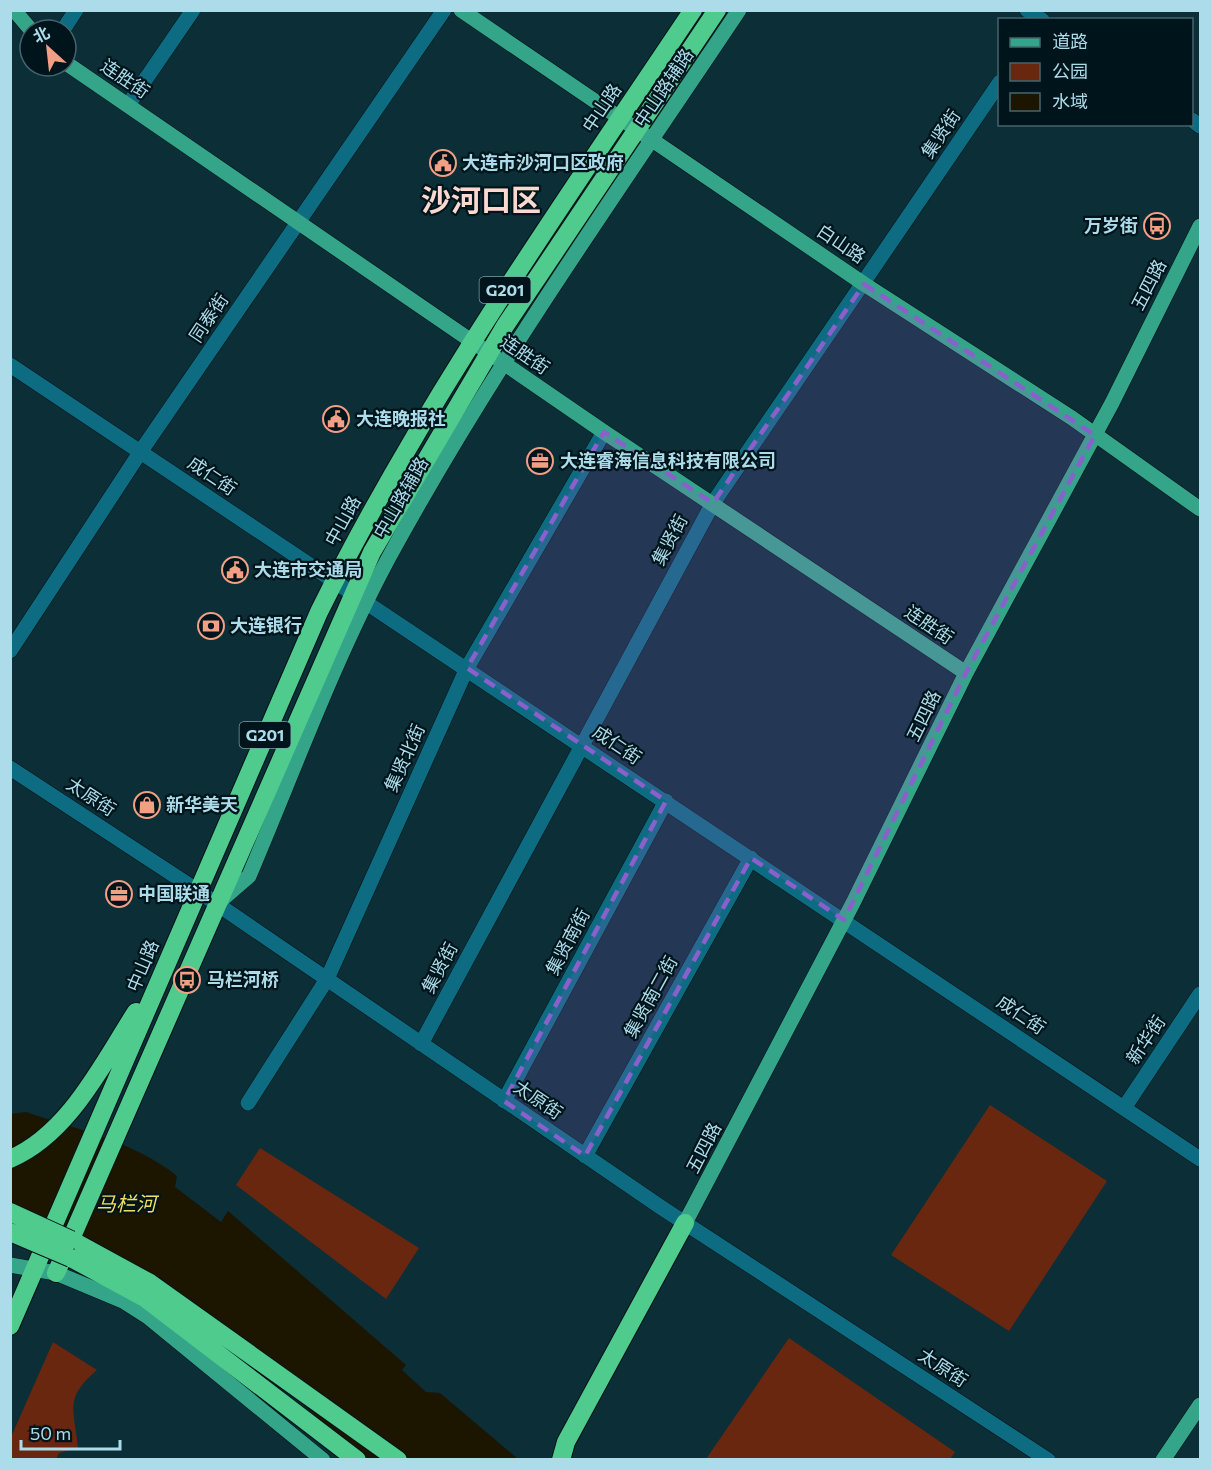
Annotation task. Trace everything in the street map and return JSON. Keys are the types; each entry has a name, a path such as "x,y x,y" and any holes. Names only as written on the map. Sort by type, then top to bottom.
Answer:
{"highway":[{"name":"中山路","path":"10,1326 198,891 353,542 472,342 693,10"},
{"name":"G201","path":"56,1273 217,904 360,598 372,552 496,358 644,135 717,10"},
{"path":"10,1160 52,1130 75,1104 165,968"},
{"path":"10,1212 71,1240 150,1283 398,1460"},
{"path":"561,1460 566,1442 686,1223"},
{"path":"10,1232 71,1258 145,1298 249,1375 357,1460"},
{"path":"249,1375 340,1460"},
{"path":"549,1460 566,1442"}],"main road":[{"name":"白山路","path":"461,10 864,284 1095,435 1200,508"},
{"name":"中山路辅路","path":"644,135 739,10"},
{"name":"连胜街","path":"78,71 604,432 966,673"},
{"name":"五四路","path":"686,1223 844,920 966,673 1095,435 1200,226"},
{"path":"10,1254 35,1269"},
{"path":"10,1265 56,1273 123,1301 148,1317 323,1460"},
{"path":"1163,1460 1200,1405"}],"street":[{"path":"128,105 193,10"},
{"name":"同泰街","path":"10,651 141,452 444,10"},
{"name":"集贤街","path":"421,1044 713,503 864,284 998,83"},
{"name":"成仁街","path":"10,365 752,858 1200,1160"},
{"name":"集贤北街","path":"248,1103 327,979 467,668 604,432"},
{"name":"太原街","path":"10,768 198,891 585,1156 1048,1460"},
{"name":"集贤南街","path":"504,1101 666,801"},
{"name":"集贤南二街","path":"585,1156 752,858"},
{"name":"新华街","path":"1124,1108 1200,994"}],"highlighted area":[{"path":"864,284 1095,435 966,673 844,920 751,858 585,1156 504,1101 666,801 467,668 604,432 713,503"}],"green space":[{"path":"990,1105 1107,1181 1009,1331 891,1255"},
{"path":"260,1148 419,1248 386,1299 236,1185"},
{"path":"789,1338 955,1452 950,1459 706,1459"},
{"path":"53,1342 97,1370 75,1397 74,1414 78,1448 59,1453 56,1459 11,1459 11,1437"}],"water":[{"name":"马栏河","path":"26,1112 124,1145 143,1154 177,1176 175,1187 221,1222 228,1211 406,1365 402,1370 426,1392 440,1393 518,1459 365,1459 258,1365 11,1204 10,1114"}],"place":[{"name":"大连市沙河口区政府","path":"443,163"},
{"name":"万岁街","path":"1157,226"},
{"name":"大连晚报社","path":"336,419"},
{"name":"大连睿海信息科技有限公司","path":"540,461"},
{"name":"大连市交通局","path":"235,570"},
{"name":"大连银行","path":"211,626"},
{"name":"新华美天","path":"147,805"},
{"name":"中国联通","path":"119,894"},
{"name":"马栏河桥","path":"187,980"}],"district":[{"name":"沙河口区","path":"481,201"}]}
